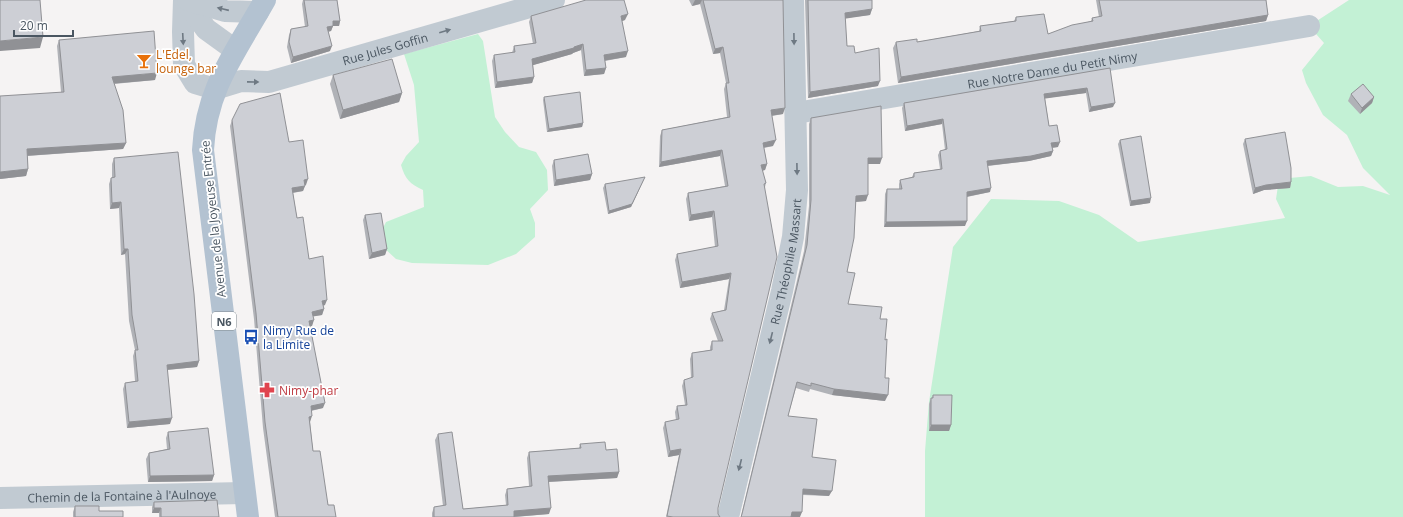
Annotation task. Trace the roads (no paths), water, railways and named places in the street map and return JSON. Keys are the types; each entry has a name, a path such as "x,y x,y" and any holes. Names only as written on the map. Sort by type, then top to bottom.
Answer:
{"main road":[{"name":"Avenue de la Joyeuse Entrée","path":"244,492 203,150 204,130 215,89 234,50 262,6"},
{"name":"N6","path":"244,492 248,517"}],"street":[{"name":"Avenue de la Joyeuse Entrée","path":"186,0 226,11 262,6"},
{"path":"186,0 206,29 234,50"},
{"path":"186,0 183,32 184,65 195,84 215,89"},
{"name":"Rue Jules Goffin","path":"215,89 241,82 269,82 554,0"},
{"name":"Rue Théophile Massart","path":"728,517 782,291 793,237 797,190 793,0"},
{"name":"Rue Notre Dame du Petit Nimy","path":"796,114 1309,26"},
{"name":"Chemin de la Fontaine à l'Aulnoye","path":"0,498 244,492"}],"place":[{"name":"L'Edel, lounge bar","path":"144,61"},
{"name":"Nimy Rue de la Limite","path":"251,337"},
{"name":"Nimy-phar","path":"267,390"}]}
